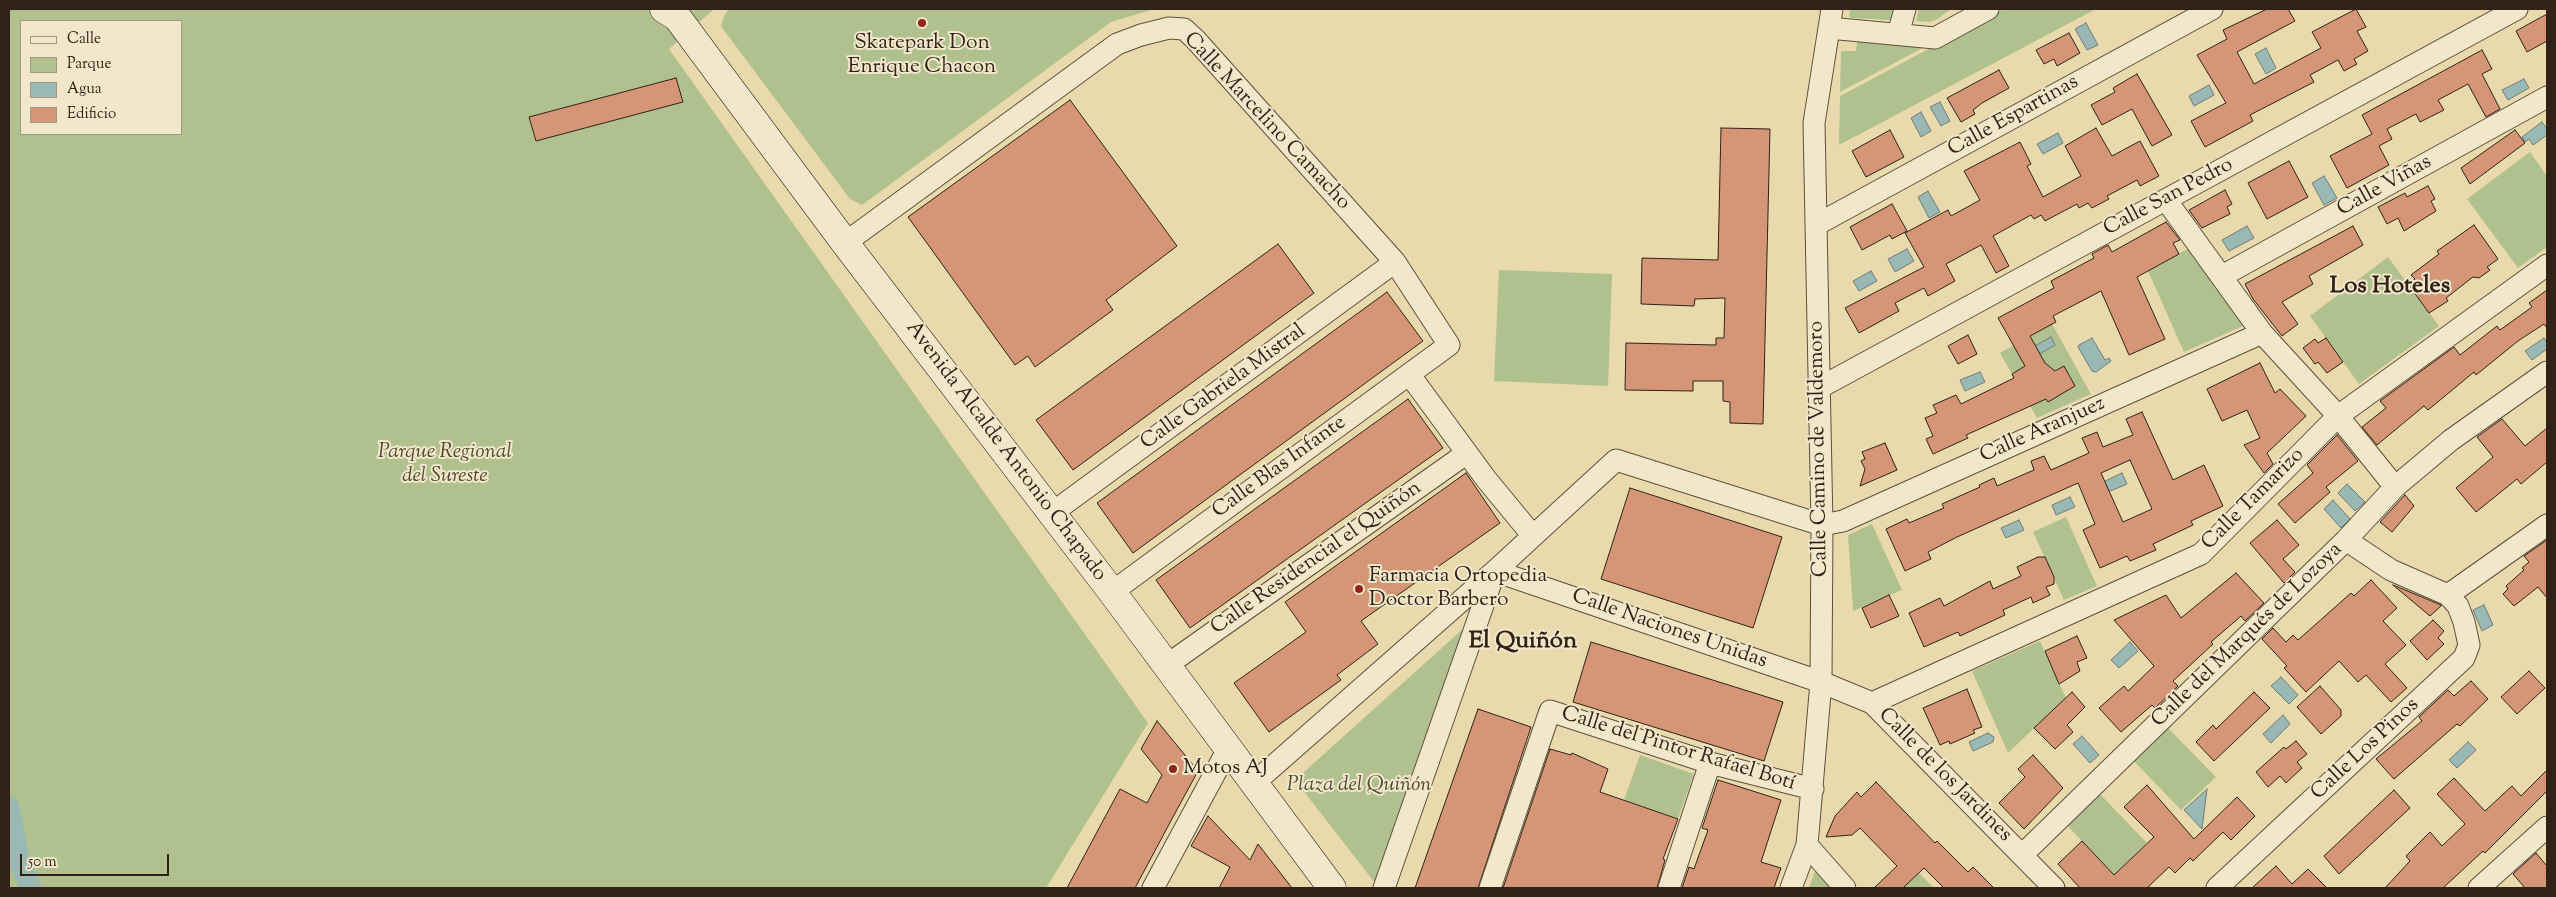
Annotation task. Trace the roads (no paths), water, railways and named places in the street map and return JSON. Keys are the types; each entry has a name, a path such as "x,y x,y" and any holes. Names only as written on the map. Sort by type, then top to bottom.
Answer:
{"main road":[{"name":"Avenida Alcalde Antonio Chapado","path":"672,12 845,243 1112,592 1332,888"}],"street":[{"path":"1898,34 1904,9"},
{"path":"1830,18 1898,34 1935,38 1988,9"},
{"name":"Calle Espartinas","path":"1816,225 2212,9"},
{"name":"Calle San Pedro","path":"1819,388 2517,9"},
{"name":"Calle Camino de Valdemoro","path":"1791,888 1807,845 1821,682 1822,525 1814,123 1830,18"},
{"name":"Calle Marcelino Camacho","path":"845,243 1117,44 1141,35 1169,28 1184,29 1395,262 1449,345"},
{"name":"Calle Viñas","path":"2222,276 2547,97"},
{"path":"2166,200 2262,333 2338,416 2395,487"},
{"name":"Calle Gabriela Mistral","path":"1052,513 1395,262"},
{"name":"Calle Tamarizo","path":"1872,703 2201,554 2338,416 2547,265"},
{"name":"Calle Aranjuez","path":"1822,525 1843,521 2262,333"},
{"name":"Calle Blas Infante","path":"1112,592 1449,345"},
{"path":"2346,540 2395,487 2451,440 2547,372"},
{"path":"1410,374 1467,452 1533,536"},
{"name":"Calle Residencial el Quiñón","path":"1167,665 1467,452"},
{"path":"1254,783 1495,571 1616,460 1822,525"},
{"path":"2448,595 2547,525"},
{"name":"Calle del Marqués de Lozoya","path":"2022,855 2346,540 2391,570 2448,595"},
{"path":"1384,888 1495,571"},
{"name":"Calle Naciones Unidas","path":"1495,571 1821,682"},
{"name":"Calle Los Pinos","path":"2216,888 2464,658 2469,645 2464,622 2458,606 2448,595"},
{"name":"Calle de los Jardines","path":"1821,682 1872,703 2054,888"},
{"name":"Calle del Pintor Rafael Botí","path":"1490,888 1550,711 1710,763 1813,789"},
{"path":"1153,888 1228,749"},
{"path":"1669,888 1710,763"},
{"path":"2478,888 2547,827"},
{"path":"1807,845 1845,888"}],"water":[{"path":"2086,23 2098,45 2087,50 2075,29"},
{"path":"2266,48 2276,68 2266,74 2255,54"},
{"path":"2524,79 2529,88 2508,100 2502,90"},
{"path":"2209,85 2214,95 2194,106 2189,96"},
{"path":"1940,102 1950,121 1941,126 1930,107"},
{"path":"1921,112 1931,131 1921,137 1911,118"},
{"path":"2542,122 2547,129 2547,135 2533,145 2529,139 2525,142 2522,137"},
{"path":"2058,133 2063,143 2043,154 2037,144"},
{"path":"2324,176 2337,198 2324,205 2312,183"},
{"path":"1928,191 1940,212 1929,218 1918,197"},
{"path":"2247,226 2254,238 2229,251 2222,240"},
{"path":"1907,249 1914,261 1895,272 1888,259"},
{"path":"1871,271 1877,281 1859,291 1853,281"},
{"path":"2051,337 2055,345 2024,363 2019,355"},
{"path":"2092,338 2105,360 2109,358 2111,361 2096,372 2092,371 2078,347"},
{"path":"2544,338 2547,343 2547,349 2532,360 2525,351"},
{"path":"1980,372 1985,382 1965,391 1960,380"},
{"path":"2122,473 2127,484 2108,492 2103,482"},
{"path":"2347,484 2365,502 2355,511 2338,493"},
{"path":"2070,497 2075,507 2056,515 2052,505"},
{"path":"2333,500 2350,519 2341,528 2324,509"},
{"path":"2019,520 2024,530 2006,538 2001,528"},
{"path":"2484,605 2493,625 2482,631 2473,610"},
{"path":"2130,642 2138,651 2119,668 2111,660"},
{"path":"2281,677 2298,695 2289,704 2271,686"},
{"path":"2283,715 2290,724 2271,743 2263,734"},
{"path":"1988,733 1994,737 1993,742 1973,751 1969,742"},
{"path":"2082,736 2099,755 2090,763 2073,744"},
{"path":"2468,742 2476,750 2457,768 2449,760"},
{"path":"2207,789 2202,829 2184,810"}],"waterway":[{"path":"9,807 20,864 31,888"}],"place":[{"name":"Skatepark Don Enrique Chacon","path":"922,23"},
{"name":"Farmacia Ortopedia Doctor Barbero","path":"1359,589"},
{"name":"Motos AJ","path":"1173,769"}],"district":[{"name":"Los Hoteles","path":"2390,288"},
{"name":"El Quiñón","path":"1523,643"}],"park label":[{"name":"Parque Regional del Sureste","path":"445,465"},
{"name":"Plaza del Quiñón","path":"1359,786"}]}
